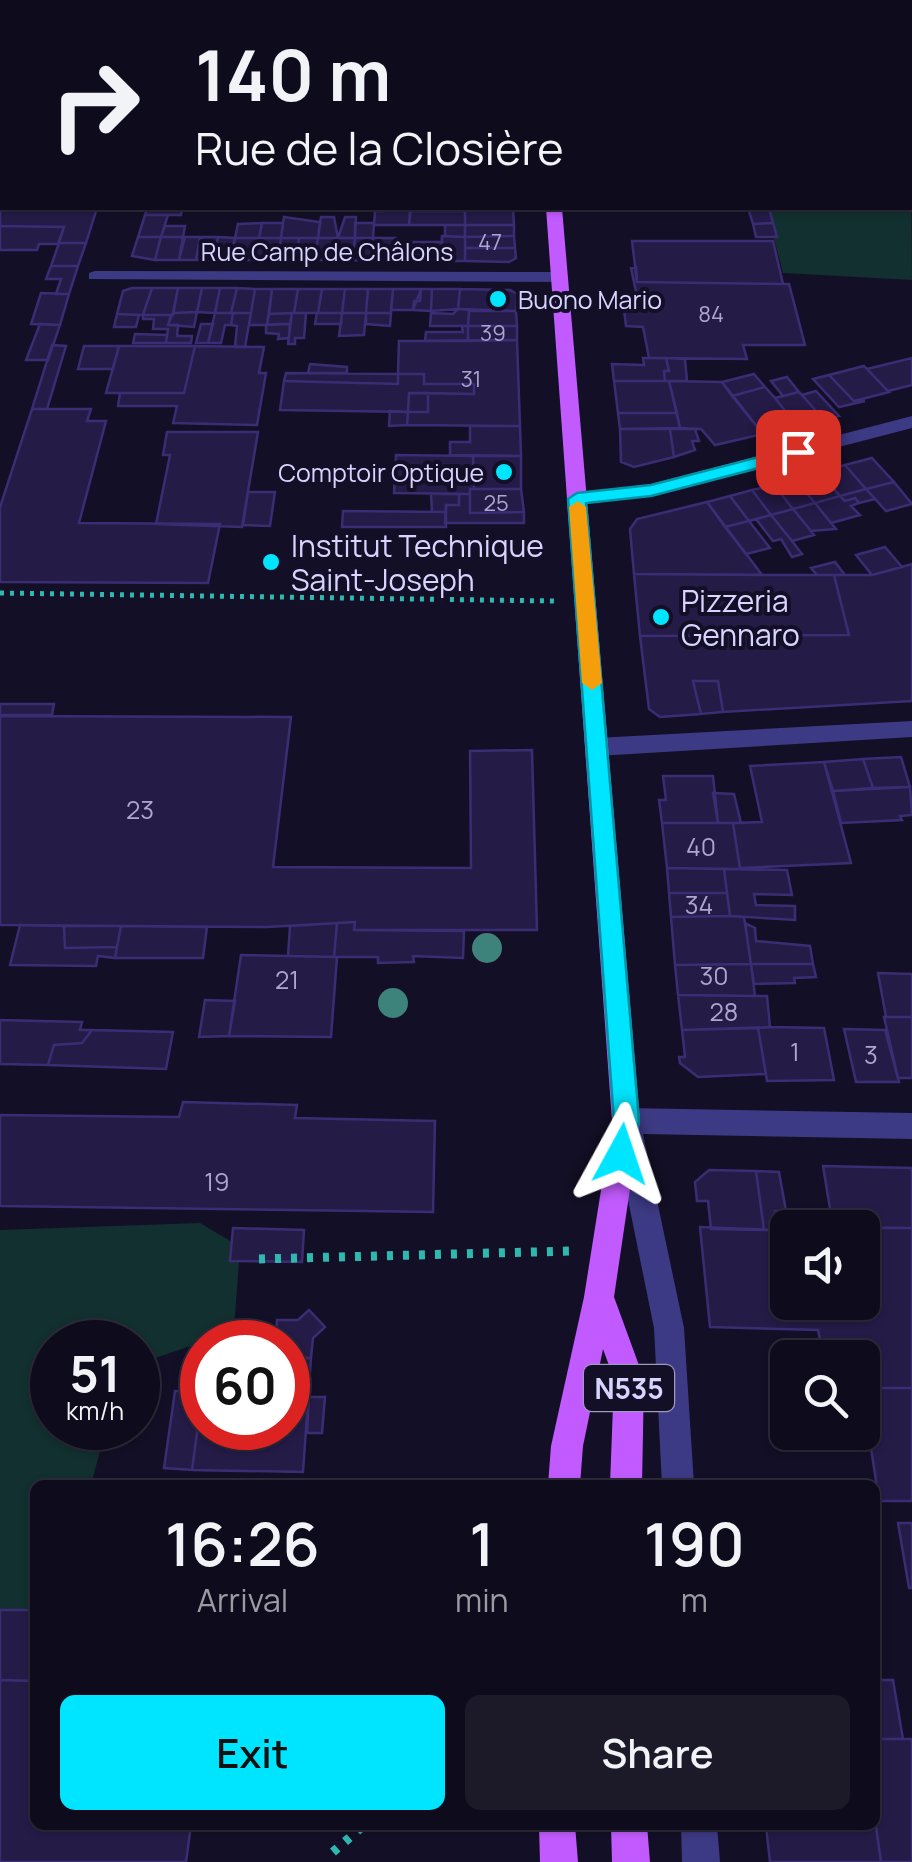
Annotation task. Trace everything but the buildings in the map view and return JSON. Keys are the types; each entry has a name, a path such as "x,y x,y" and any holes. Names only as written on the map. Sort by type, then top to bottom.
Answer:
{"main road":[{"name":"N535","path":"554,210 626,1121 598,1297 566,1446 564,1480"},
{"name":"N535","path":"598,1297 629,1380 626,1480"},
{"path":"558,1830 560,1862"},
{"path":"629,1830 631,1862"}],"street":[{"name":"Rue Camp de Châlons","path":"96,276 559,277"},
{"path":"577,499 651,490 912,422"},
{"path":"597,747 912,729"},
{"path":"678,1480 669,1328 626,1121 912,1126"},
{"path":"699,1830 702,1862"}],"path":[{"path":"0,593 585,601"},
{"path":"258,1259 606,1251"},
{"path":"333,1852 358,1830"}],"green space":[{"path":"767,210 911,210 912,280 783,273"},
{"path":"200,1223 232,1242 239,1262 235,1320 180,1320 180,1350 160,1356 160,1320 30,1320 30,1450 100,1450 92,1480 30,1480 30,1610 0,1610 0,1230"}],"slow traffic":[{"path":"578,507 592,683"}],"place":[{"name":"Buono Mario","path":"498,299"},
{"name":"Comptoir Optique","path":"504,472"},
{"name":"Institut Technique Saint-Joseph","path":"271,562"},
{"name":"Pizzeria Gennaro","path":"661,617"}],"route":[{"path":"621,1154 626,1121 577,499 651,490 798,452"}]}
